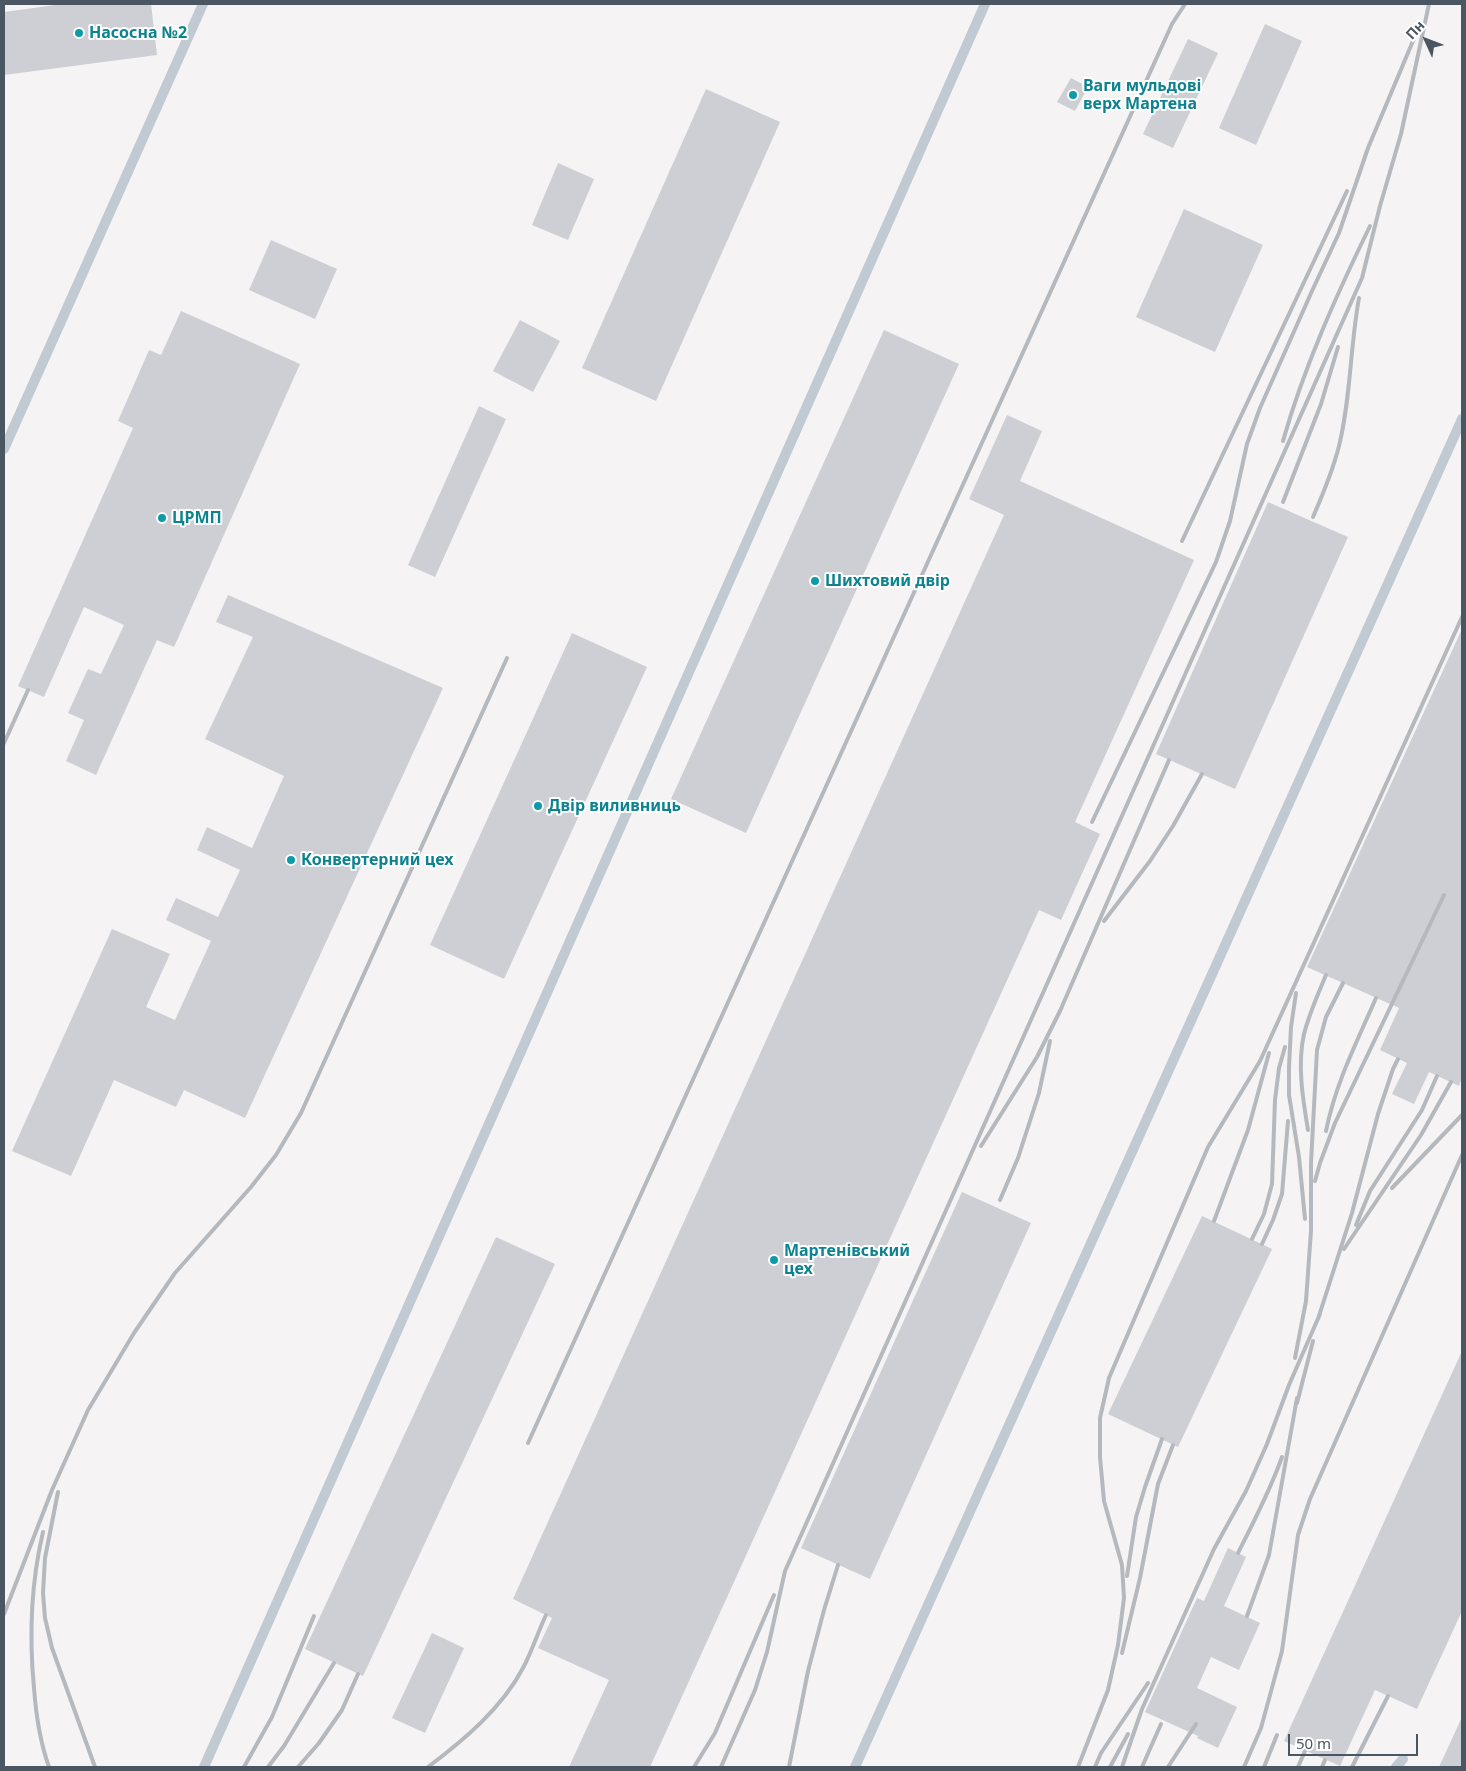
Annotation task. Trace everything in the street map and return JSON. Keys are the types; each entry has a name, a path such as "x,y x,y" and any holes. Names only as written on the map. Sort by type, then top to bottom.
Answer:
{"lane":[{"path":"4,449 203,4"},
{"path":"204,1767 985,4"},
{"path":"855,1767 1462,419"},
{"path":"1396,1767 1404,1759"}],"building":[{"name":"Насосна №2","path":"63,4 151,4 157,55 4,75 4,12"},
{"path":"1265,24 1302,41 1256,145 1219,128"},
{"path":"1188,39 1218,53 1173,148 1143,134"},
{"name":"Ваги мульдові верх Мартена","path":"1071,78 1088,87 1075,111 1057,102"},
{"path":"706,89 780,122 656,401 582,368"},
{"path":"558,163 594,179 568,240 532,225"},
{"path":"1184,209 1263,245 1215,352 1136,317"},
{"path":"271,240 337,269 315,319 249,290"},
{"name":"ЦРМП","path":"181,311 300,364 174,647 157,640 96,775 66,761 84,720 68,713 88,669 101,674 124,625 84,607 44,697 18,686 133,428 118,421 149,350 161,355"},
{"path":"520,320 560,341 533,392 493,371"},
{"name":"Шихтовий двір","path":"884,330 959,364 746,833 671,799"},
{"path":"479,406 506,419 435,577 408,565"},
{"name":"Мартенівський цех","path":"1007,415 1042,431 1020,481 1194,560 1075,822 1100,834 1061,920 1039,910 650,1767 569,1767 609,1680 538,1648 552,1618 513,1599 1004,515 969,499"},
{"path":"1268,502 1348,537 1235,789 1156,754"},
{"name":"Конвертерний цех","path":"228,595 443,688 245,1118 184,1090 176,1107 114,1080 71,1176 12,1151 112,929 170,954 146,1007 175,1020 211,941 166,920 176,898 218,917 240,870 197,850 207,827 252,848 284,776 205,739 253,637 216,622"},
{"path":"1462,629 1462,1078 1459,1086 1429,1072 1414,1104 1392,1094 1407,1063 1380,1050 1399,1008 1307,967"},
{"name":"Двір виливниць","path":"572,633 647,667 504,979 430,945"},
{"path":"962,1192 1031,1223 870,1579 801,1548"},
{"path":"1202,1216 1272,1249 1178,1447 1108,1414"},
{"path":"496,1237 555,1264 363,1676 305,1649"},
{"path":"1462,1351 1462,1611 1417,1709 1375,1690 1340,1766 1284,1741"},
{"path":"1228,1548 1246,1557 1224,1606 1260,1623 1239,1670 1211,1657 1197,1688 1237,1707 1218,1748 1197,1738 1198,1736 1145,1712 1197,1598 1204,1601"},
{"path":"432,1633 464,1648 425,1733 392,1718"},
{"path":"1462,1717 1462,1767 1439,1767"}],"railway":[{"path":"528,1443 1172,24 1185,4"},
{"path":"721,1767 755,1690 767,1652 785,1571 1362,278 1401,134 1429,4"},
{"path":"1092,822 1216,562 1230,521 1247,444 1260,408 1339,233 1368,148 1418,29"},
{"path":"1182,541 1347,191"},
{"path":"1283,441 1291,413 1322,332 1370,226"},
{"path":"1313,517 1334,464 1343,428 1359,298"},
{"path":"1283,502 1321,404 1338,347"},
{"path":"1078,1767 1108,1690 1118,1645 1124,1598 1122,1565 1104,1501 1100,1457 1100,1418 1109,1378 1208,1147 1260,1061 1462,617"},
{"path":"4,1614 52,1490 88,1410 134,1333 175,1273 251,1187 276,1155 301,1113 507,658"},
{"path":"4,743 28,690"},
{"path":"981,1146 1037,1057 1060,1011 1169,760"},
{"path":"1104,921 1150,861 1173,826 1202,774"},
{"path":"1315,1181 1335,1123 1444,895"},
{"path":"1308,1130 1302,1082 1302,1046 1308,1019 1326,975"},
{"path":"1295,1358 1306,1301 1311,1231 1311,1163 1317,1050 1326,1017 1343,983"},
{"path":"1296,993 1291,1027 1289,1095 1299,1157 1305,1219"},
{"path":"1326,1131 1341,1080 1376,998"},
{"path":"1000,1200 1018,1158 1039,1093 1050,1041"},
{"path":"1252,1239 1264,1214 1272,1184 1275,1100 1279,1068 1285,1047"},
{"path":"1214,1221 1248,1130 1269,1053"},
{"path":"1318,1319 1352,1213 1378,1114 1398,1059"},
{"path":"1356,1225 1370,1191 1422,1110 1437,1076"},
{"path":"1344,1249 1421,1135 1451,1082"},
{"path":"1392,1188 1462,1115"},
{"path":"1262,1244 1282,1194 1288,1121"},
{"path":"1244,1767 1261,1728 1282,1651 1298,1535 1310,1499 1462,1155"},
{"path":"1122,1767 1142,1709 1214,1549 1246,1491 1320,1314"},
{"path":"1297,1403 1313,1341"},
{"path":"1247,1616 1269,1555 1297,1398"},
{"path":"1127,1576 1136,1517 1162,1439"},
{"path":"1122,1653 1140,1578 1158,1484 1173,1445"},
{"path":"1238,1553 1267,1494 1282,1457"},
{"path":"58,1492 45,1558 43,1593 45,1618 52,1648 95,1767"},
{"path":"43,1532 36,1571 31,1629 37,1718 49,1767"},
{"path":"789,1767 808,1671 838,1565"},
{"path":"694,1767 715,1733 774,1595"},
{"path":"428,1767 455,1746 504,1697 523,1668 546,1615"},
{"path":"244,1767 272,1717 314,1616"},
{"path":"268,1767 284,1746 334,1663"},
{"path":"298,1767 319,1743 342,1710 358,1674"},
{"path":"1095,1767 1101,1753 1148,1683"},
{"path":"1352,1767 1388,1696"},
{"path":"1142,1767 1161,1724"},
{"path":"1168,1767 1196,1724"},
{"path":"1110,1767 1128,1734"},
{"path":"1264,1767 1277,1735"},
{"path":"1298,1767 1305,1751"},
{"path":"1322,1767 1325,1760"}],"place":[{"name":"Насосна №2","path":"79,33"},
{"name":"Ваги мульдові верх Мартена","path":"1073,95"},
{"name":"ЦРМП","path":"162,518"},
{"name":"Шихтовий двір","path":"815,581"},
{"name":"Двір виливниць","path":"538,806"},
{"name":"Конвертерний цех","path":"291,860"},
{"name":"Мартенівський цех","path":"774,1260"}]}
